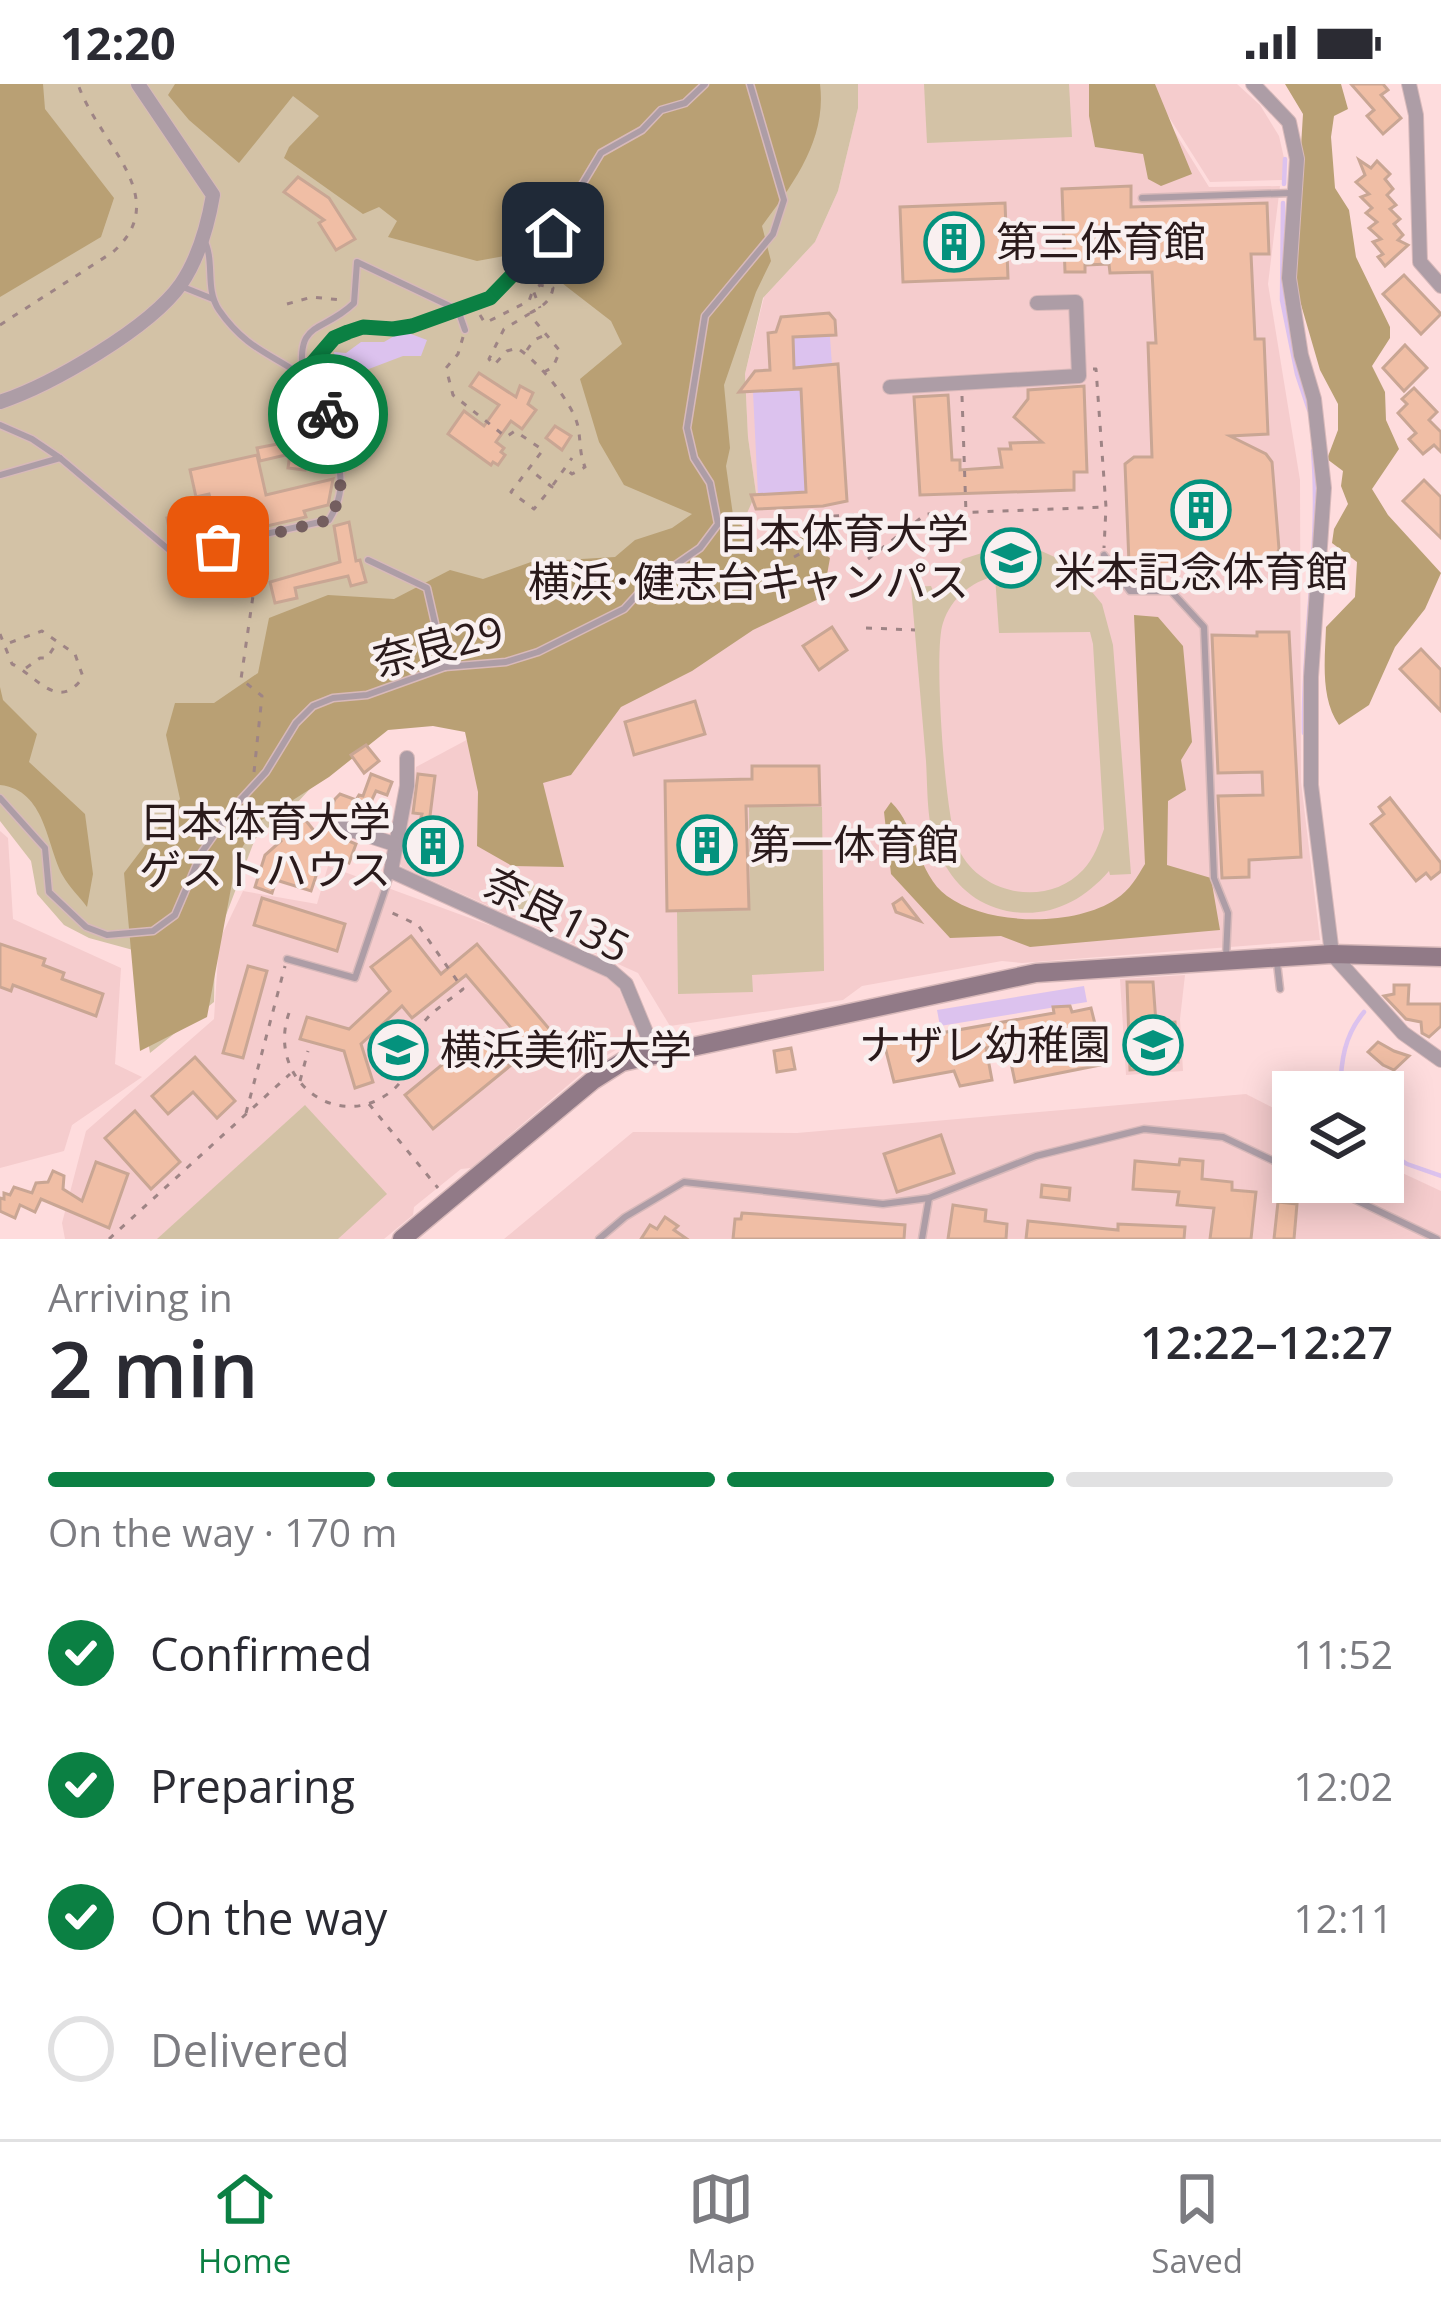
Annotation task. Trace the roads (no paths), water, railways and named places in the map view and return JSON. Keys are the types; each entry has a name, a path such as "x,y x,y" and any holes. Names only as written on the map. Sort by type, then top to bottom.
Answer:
{"street":[{"path":"0,403 78,365 152,314 180,286 213,195 138,84"},
{"path":"1252,84 1280,110 1294,134 1289,278 1301,356 1314,399 1324,488 1311,677 1311,785 1332,954 1402,1033 1441,1060"},
{"path":"1409,84 1416,116 1420,262 1441,286"},
{"path":"890,387 1079,376 1076,302 1037,303"},
{"path":"391,871 407,786 407,758"},
{"path":"342,827 394,844"},
{"name":"奈良135","path":"391,871 611,971 626,984 655,1054"},
{"path":"402,1239 601,1074 622,1062 1036,973 1332,954 1441,957"}],"lane":[{"path":"303,374 334,338 348,332 363,327 393,329 458,310 501,290 553,233 601,153 642,130 661,110 685,103 705,84"},
{"name":"奈良29","path":"0,798 45,848 49,892 86,926 107,935 153,931 175,915 202,852 314,706 333,698 367,695 445,667 506,662 538,652 624,609 645,586 700,548 718,524 710,483 694,458 686,428 705,316 773,233 784,200 750,84"},
{"path":"1142,198 1294,193"},
{"path":"201,235 211,251 212,299"},
{"path":"303,374 300,348 305,334 349,308 357,291 357,262 458,310 465,330"},
{"path":"0,424 60,458 174,554 329,520 341,500 334,429 318,390 303,374 243,335 212,299 180,286"},
{"path":"0,475 60,458"},
{"path":"1104,555 1130,591 1172,591 1204,627 1214,878 1228,914 1226,961"},
{"path":"368,560 428,588 445,667"},
{"path":"286,958 356,978 391,871"},
{"path":"1276,957 1280,989"},
{"path":"599,1239 625,1217 684,1182 883,1204 929,1198 1036,1156 1144,1129 1223,1136 1272,1160"},
{"path":"922,1239 929,1198"},
{"path":"1362,1203 1437,1239"}],"waterway":[{"path":"1284,184 1285,159"},
{"path":"1283,203 1282,300 1309,410"},
{"path":"1304,733 1315,521 1313,451"},
{"path":"1341,1071 1352,1030 1364,1012"},
{"path":"1404,1162 1441,1176"}],"place":[{"name":"第三体育館","path":"954,242"},
{"name":"米本記念体育館","path":"1201,510"},
{"name":"日本体育大学 横浜･健志台キャンパス","path":"1011,558"},
{"name":"第一体育館","path":"707,845"},
{"name":"日本体育大学 ゲストハウス","path":"433,846"},
{"name":"ナザレ幼稚園","path":"1153,1045"},
{"name":"横浜美術大学","path":"398,1050"}]}
